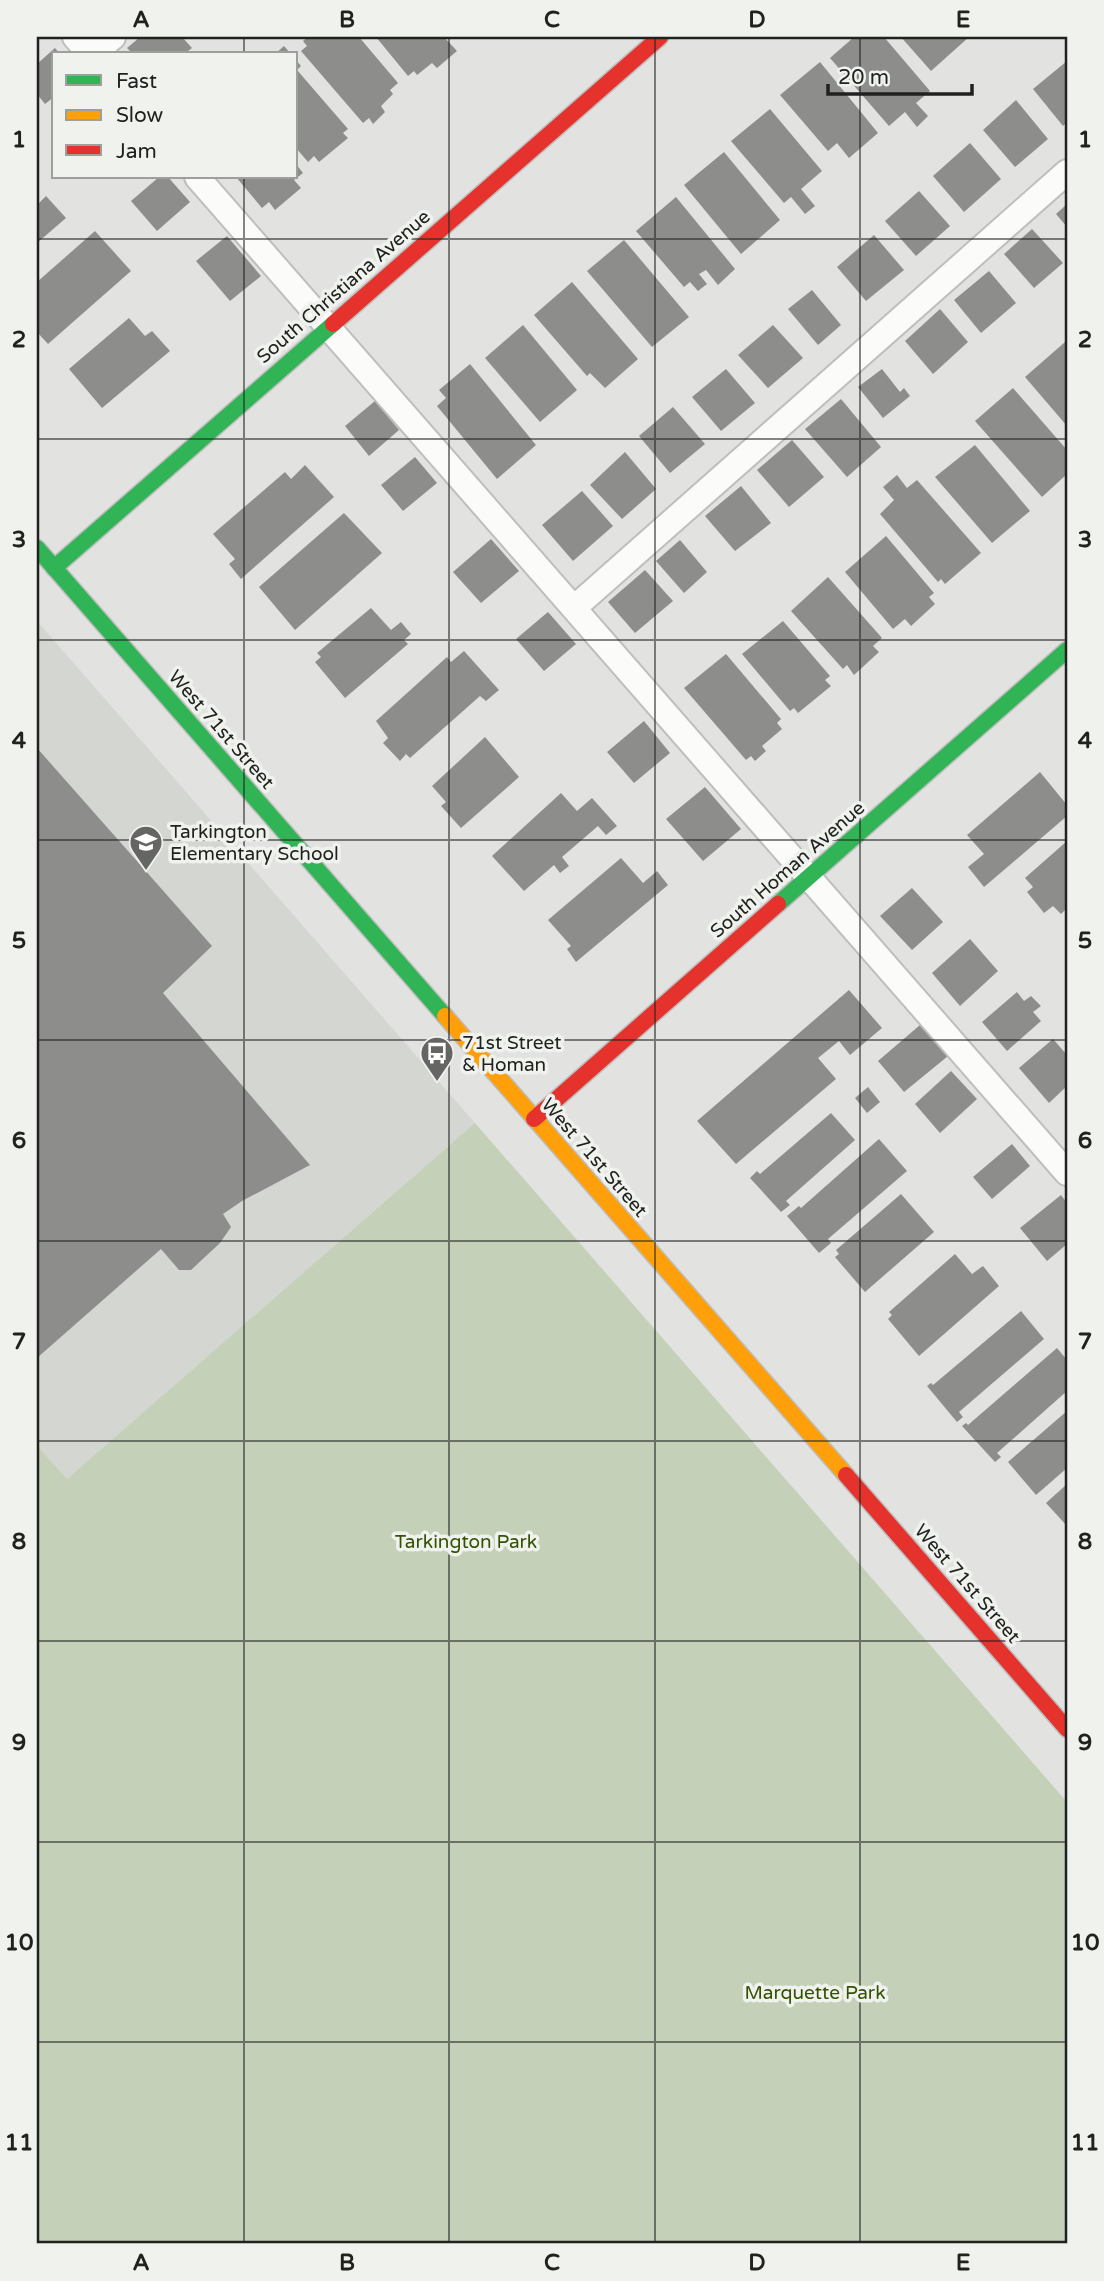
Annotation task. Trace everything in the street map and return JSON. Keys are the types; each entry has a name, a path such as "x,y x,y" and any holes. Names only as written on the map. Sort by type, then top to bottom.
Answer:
{"main road":[{"name":"South Christiana Avenue","path":"54,568 660,37"},
{"name":"West 71st Street","path":"37,548 1067,1728"},
{"name":"South Homan Avenue","path":"534,1119 1067,650"}],"lane":[{"path":"75,37 90,52"},
{"path":"94,52 113,37"},
{"path":"574,608 1067,172"},
{"path":"198,178 1067,1173"}],"shaded area":[{"name":"Tarkington Elementary School","path":"37,621 475,1123 66,1480 37,1446"}],"green space":[{"path":"475,1123 1067,1802 1067,2244 37,2244 37,1446 67,1479"}],"building":[{"path":"140,37 182,37 192,48 187,52 131,52 127,48"},
{"path":"308,37 359,37 398,83 390,90 393,94 381,106 385,112 373,124 369,118 363,123 301,51 307,46 303,41"},
{"path":"376,37 444,37 457,51 437,68 432,63 417,75 414,71 408,76"},
{"path":"854,37 884,37 930,91 916,103 928,116 917,127 905,112 889,126 830,58"},
{"path":"901,37 969,37 931,71"},
{"path":"284,46 289,52 277,52"},
{"path":"55,48 58,52 52,52 52,99 45,104 37,94 37,64"},
{"path":"1067,61 1067,122 1063,126 1033,89"},
{"path":"820,62 878,133 849,158 837,143 828,151 780,95"},
{"path":"298,71 348,129 343,133 348,138 319,162 314,156 308,162 298,150"},
{"path":"1016,100 1048,139 1015,167 983,130"},
{"path":"770,109 822,171 801,189 815,206 805,214 791,197 784,203 731,141"},
{"path":"970,143 1001,179 964,212 933,176"},
{"path":"724,152 780,220 741,254 684,185"},
{"path":"158,178 169,178 190,202 157,231 131,201"},
{"path":"237,178 297,178 294,180 301,188 275,210 269,202 262,208"},
{"path":"919,191 950,226 916,256 885,221"},
{"path":"46,196 66,218 37,243 37,205"},
{"path":"676,197 735,269 718,285 706,270 699,274 707,284 698,291 690,282 684,287 636,231"},
{"path":"1067,204 1067,227 1056,214"},
{"path":"1032,229 1063,263 1034,288 1004,254"},
{"path":"95,231 131,271 48,344 37,332 37,282"},
{"path":"874,235 904,270 866,301 837,267"},
{"path":"227,236 261,276 230,301 196,261"},
{"path":"624,240 689,317 652,347 587,271"},
{"path":"989,271 1016,303 981,333 954,300"},
{"path":"572,282 638,359 605,388 590,373 587,376 534,315"},
{"path":"812,290 841,325 818,345 788,309"},
{"path":"940,309 968,342 933,374 905,341"},
{"path":"129,318 145,336 152,331 170,351 102,408 69,369"},
{"path":"523,325 577,390 540,422 485,358"},
{"path":"773,325 803,358 768,388 738,355"},
{"path":"1065,342 1067,344 1067,426 1025,377"},
{"path":"470,364 536,445 497,479 437,406 446,398 439,390"},
{"path":"726,369 755,403 721,431 692,397"},
{"path":"882,369 900,392 904,388 910,396 883,418 858,387"},
{"path":"1013,388 1067,450 1067,474 1042,497 975,421"},
{"path":"841,399 881,447 847,477 805,429"},
{"path":"375,401 399,430 369,456 345,426"},
{"path":"673,407 705,444 670,473 639,436"},
{"path":"792,440 824,477 789,507 757,470"},
{"path":"975,445 1030,511 992,543 935,477"},
{"path":"625,452 656,489 622,519 590,485"},
{"path":"415,457 437,483 403,511 381,485"},
{"path":"305,465 334,497 241,579 229,564 235,559 213,534 285,472 291,479"},
{"path":"897,475 907,488 917,480 981,553 945,584 941,579 938,582 880,514 894,500 883,487"},
{"path":"741,486 771,523 735,551 705,516"},
{"path":"582,491 613,526 573,561 542,525"},
{"path":"344,513 382,553 295,630 259,587"},
{"path":"886,536 934,593 929,597 935,604 911,626 905,619 893,629 845,572"},
{"path":"491,539 519,571 481,603 453,572"},
{"path":"680,540 707,572 684,593 656,561"},
{"path":"645,570 673,601 635,633 608,602"},
{"path":"828,577 882,638 873,646 879,652 854,675 847,665 843,669 791,611"},
{"path":"371,608 391,630 401,622 411,634 404,640 408,644 345,698 315,662 321,657 317,653"},
{"path":"548,612 576,644 544,671 516,639"},
{"path":"783,621 830,676 825,680 831,686 798,713 794,708 790,711 742,654"},
{"path":"464,651 499,690 486,701 480,696 410,758 406,754 400,761 383,743 388,738 376,721 447,657 451,662"},
{"path":"726,654 781,719 777,723 782,729 762,746 766,751 755,761 751,756 746,760 684,688"},
{"path":"644,721 670,753 634,783 607,752"},
{"path":"485,737 519,777 461,828 441,806 446,802 432,786"},
{"name":"Tarkington Elementary School","path":"37,748 212,946 163,993 310,1165 223,1214 231,1227 220,1243 191,1270 179,1270 161,1249 37,1358"},
{"path":"1040,772 1067,805 1067,816 984,887 968,867 984,854 967,835"},
{"path":"705,787 741,829 703,861 666,819"},
{"path":"561,793 577,811 592,798 617,826 606,835 598,826 562,857 569,866 560,873 554,865 524,891 492,856"},
{"path":"1067,841 1067,908 1061,914 1053,906 1044,913 1027,892 1033,887 1025,878"},
{"path":"621,858 643,883 657,871 668,885 576,962 567,949 571,946 548,920"},
{"path":"912,888 943,922 912,950 880,916"},
{"path":"970,939 998,971 960,1006 932,973"},
{"path":"849,990 882,1028 850,1055 839,1041 818,1058 836,1079 736,1164 697,1121"},
{"path":"1017,992 1024,1001 1031,996 1041,1006 1033,1012 1041,1021 1007,1051 982,1022"},
{"path":"920,1025 948,1056 904,1092 878,1061"},
{"path":"1053,1039 1067,1055 1067,1086 1049,1103 1019,1068"},
{"path":"951,1071 977,1099 940,1133 915,1104"},
{"path":"868,1087 880,1102 867,1113 855,1098"},
{"path":"831,1113 855,1140 786,1201 790,1205 781,1212 750,1178 757,1171 760,1174"},
{"path":"879,1139 907,1171 828,1239 831,1243 819,1253 787,1216 799,1206 801,1208"},
{"path":"1012,1144 1030,1166 992,1199 973,1177"},
{"path":"901,1194 934,1232 865,1292 835,1257 839,1254 836,1250"},
{"path":"1061,1195 1067,1203 1067,1244 1047,1261 1020,1228"},
{"path":"955,1254 972,1274 983,1266 999,1286 919,1356 888,1319 892,1315 889,1312"},
{"path":"1021,1311 1044,1339 959,1412 963,1417 957,1422 927,1386 931,1383 933,1385"},
{"path":"1057,1348 1067,1360 1067,1391 997,1453 1001,1457 995,1462 962,1426 966,1423 968,1425"},
{"path":"1067,1411 1067,1468 1036,1495 1008,1462"},
{"path":"1067,1484 1067,1526 1046,1503"}],"traffic: fast":[{"path":"54,568 333,324"},
{"path":"37,548 445,1016"},
{"path":"778,904 1067,650"}],"traffic: slow":[{"path":"445,1016 846,1475"}],"traffic: jam":[{"path":"333,324 660,37"},
{"path":"534,1119 778,904"},
{"path":"846,1475 1067,1729"}],"place":[{"name":"Tarkington Elementary School","path":"146,872"},
{"name":"71st Street & Homan","path":"437,1083"}],"park label":[{"name":"Tarkington Park","path":"466,1541"},
{"name":"Marquette Park","path":"815,1992"}]}
